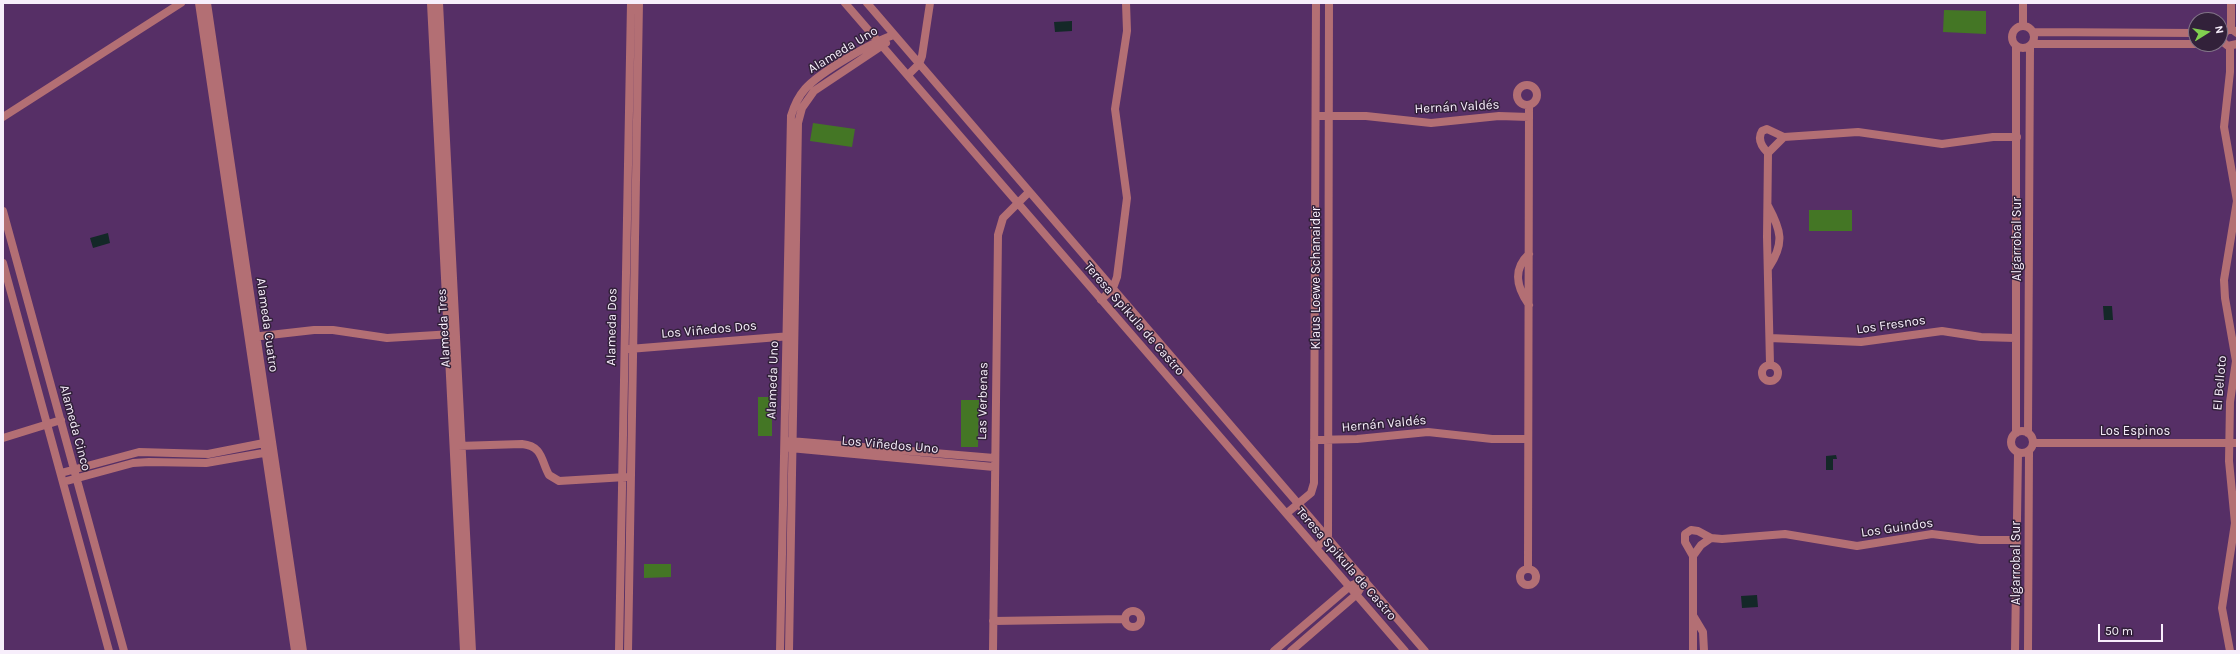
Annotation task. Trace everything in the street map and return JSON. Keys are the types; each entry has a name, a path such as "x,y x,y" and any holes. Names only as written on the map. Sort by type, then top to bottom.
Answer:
{"street":[{"path":"3,117 181,3"},
{"name":"Alameda Cuatro","path":"199,3 253,337"},
{"name":"Alameda Cuatro","path":"207,3 268,442 295,651"},
{"name":"Alameda Tres","path":"430,3 472,651"},
{"name":"Alameda Tres","path":"439,3 452,334"},
{"name":"Alameda Dos","path":"619,651 631,3"},
{"name":"Alameda Dos","path":"628,651 639,3"},
{"name":"Teresa Spikula de Castro","path":"845,3 1405,651"},
{"name":"Teresa Spikula de Castro","path":"867,3 1426,651"},
{"path":"908,75 919,64 924,48 930,3"},
{"path":"1101,300 1113,288 1119,266 1127,204 1126,185 1114,109 1127,31 1126,3"},
{"name":"Klaus Loewe Schanaider","path":"1287,513 1311,493 1314,487 1316,3"},
{"name":"Klaus Loewe Schanaider","path":"1328,536 1329,3"},
{"path":"2023,3 2023,26"},
{"path":"2228,32 2231,3"},
{"path":"2188,33 2033,32 2023,26 2017,28 2013,32 2012,41 2016,46 2022,48 2031,45 2188,44"},
{"path":"2031,45 2033,32"},
{"name":"Alameda Uno","path":"789,651 794,445 791,336 791,116 797,102 808,86 894,35"},
{"name":"El Belloto","path":"2228,44 2230,72 2224,127 2237,201 2224,280 2225,298 2236,361 2230,402 2233,443 2235,535 2222,608 2230,651"},
{"name":"Algarrobal Sur","path":"2028,433 2031,45"},
{"name":"Algarrobal Sur","path":"2016,46 2016,433"},
{"path":"1528,569 1529,105"},
{"name":"Hernán Valdés","path":"1316,116 1366,116 1431,123 1492,117 1529,117"},
{"path":"1770,364 1769,268 1767,237 1768,153 1760,140 1762,131 1770,129 1784,137 1858,132 1942,144 1992,137 2017,137"},
{"path":"1768,153 1784,137"},
{"name":"Las Verbenas","path":"993,651 994,458 998,235 1003,218 1029,192"},
{"path":"1768,205 1778,223 1781,236 1778,251 1769,268"},
{"name":"Alameda Cinco","path":"3,211 124,651"},
{"path":"1529,254 1521,265 1517,279 1520,289 1529,306"},
{"name":"Alameda Cinco","path":"3,263 110,651"},
{"path":"253,337 314,330 333,330 387,338 452,334"},
{"name":"Los Fresnos","path":"1770,338 1860,342 1942,331 1981,337 2015,338"},
{"name":"Los Viñedos Dos","path":"624,349 791,336"},
{"name":"Alameda Uno","path":"780,651 783,444 791,336"},
{"path":"3,438 60,420"},
{"path":"2022,431 2028,433 2033,443 2029,451 2018,453 2013,449 2011,443 2016,433 2022,431"},
{"name":"Hernán Valdés","path":"1314,440 1363,439 1428,432 1492,439 1528,439"},
{"path":"61,473 139,452 200,454 268,442"},
{"name":"Los Espinos","path":"2033,443 2233,443"},
{"path":"458,446 522,444 532,446 542,455 549,475 559,480 631,477"},
{"name":"Los Viñedos Uno","path":"783,444 994,467"},
{"name":"Los Viñedos Uno","path":"794,445 994,458"},
{"name":"Alameda Tres","path":"458,446 464,651"},
{"name":"Algarrobal Sur","path":"2028,651 2029,451"},
{"path":"64,482 140,462 206,463 269,452"},
{"name":"Alameda Cuatro","path":"269,452 303,651"},
{"name":"Algarrobal Sur","path":"2015,651 2015,540 2018,453"},
{"name":"Los Guindos","path":"1693,651 1694,556 1684,539 1686,532 1696,530 1711,538 1734,539 1769,534 1785,534 1856,546 1932,534 1980,540 2015,540"},
{"path":"1316,548 1328,536"},
{"path":"1694,556 1701,545 1711,538"},
{"path":"1274,651 1350,586 1365,580"},
{"path":"1291,651 1357,594 1365,580"},
{"name":"Los Guindos","path":"1694,617 1703,632 1704,651"},
{"path":"993,622 1125,619"}],"green space":[{"path":"1944,10 1986,11 1986,34 1943,32"},
{"path":"813,123 855,129 852,147 810,141"},
{"path":"1809,210 1852,210 1852,231 1809,231"},
{"path":"758,397 772,397 772,436 758,436"},
{"path":"961,400 979,400 978,447 961,447"},
{"path":"644,564 671,564 671,577 644,578"}],"shaded area":[{"path":"1072,21 1072,31 1055,32 1054,22"},
{"path":"108,233 110,243 93,248 90,238"},
{"path":"2103,306 2112,306 2113,320 2104,320"},
{"path":"1836,455 1837,459 1833,459 1833,470 1826,470 1826,456"},
{"path":"1757,595 1758,607 1742,608 1741,596"}]}
